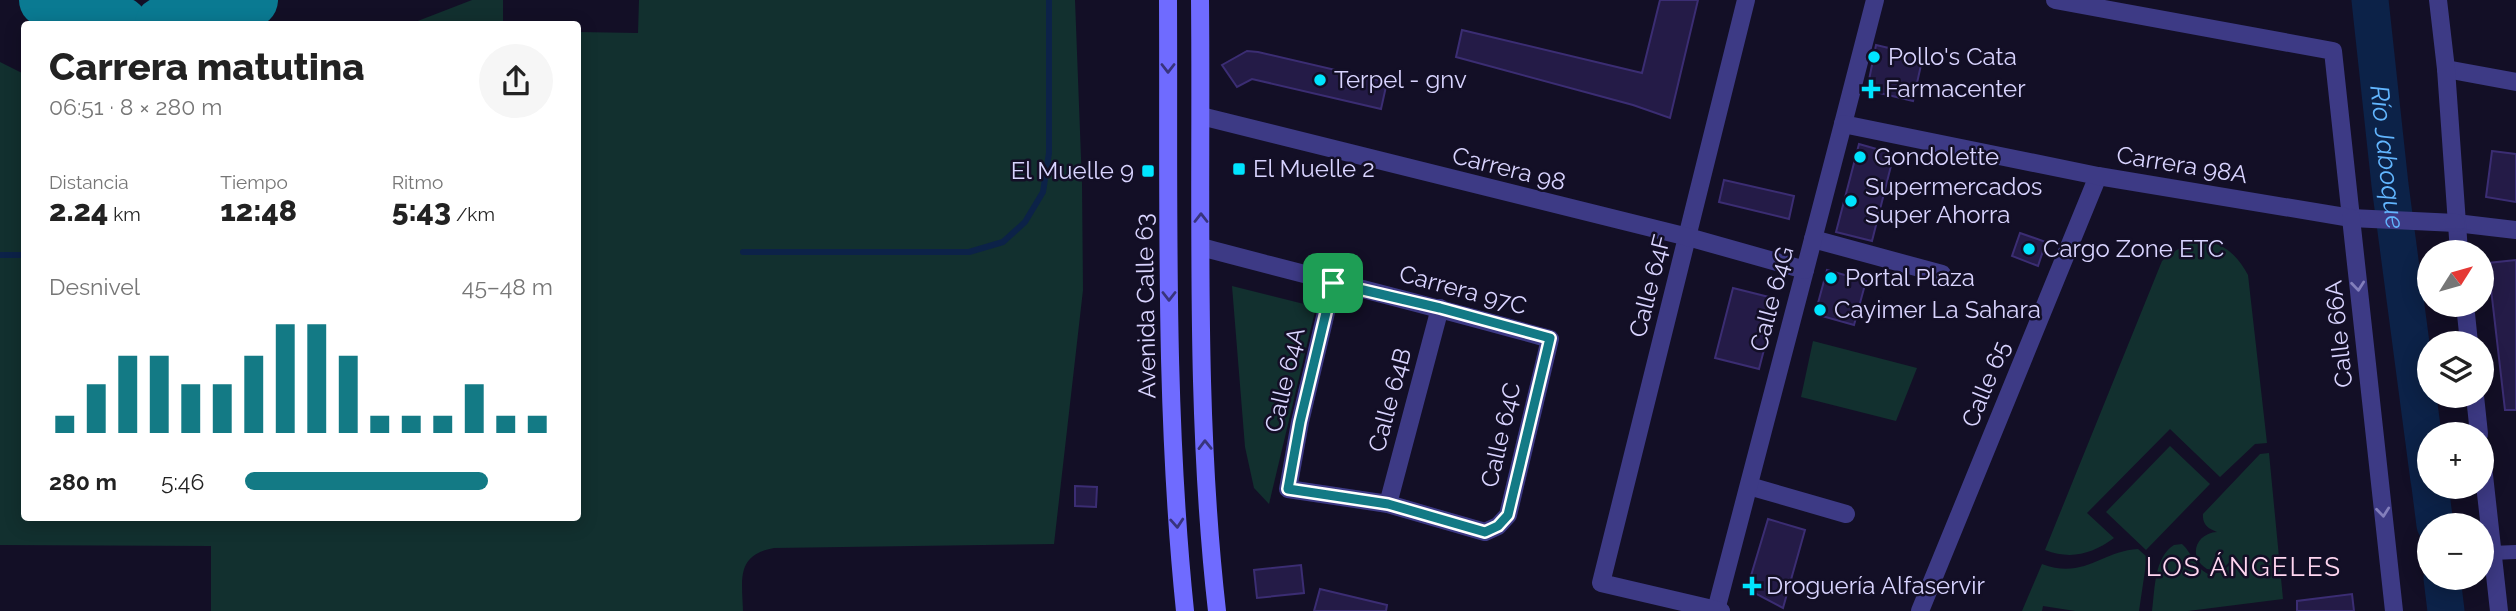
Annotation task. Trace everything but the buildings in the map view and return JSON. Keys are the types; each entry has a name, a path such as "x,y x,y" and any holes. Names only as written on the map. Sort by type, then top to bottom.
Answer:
{"main road":[{"name":"Avenida Calle 63","path":"1168,0 1172,439 1185,611"},
{"path":"1200,0 1201,247 1206,474 1209,541 1217,611"}],"street":[{"name":"Calle 64F","path":"1718,610 1601,583 1746,0"},
{"name":"Calle 64G","path":"1718,610 1875,0"},
{"name":"Calle 66A","path":"2056,0 2333,51 2394,611"},
{"path":"2438,0 2446,69 2449,223 2455,240"},
{"path":"2446,69 2516,82"},
{"name":"Carrera 98","path":"1201,116 1688,237 1805,270"},
{"name":"Carrera 98A","path":"1843,124 2098,176 2351,218 2449,223 2516,230"},
{"name":"Calle 65","path":"1920,611 2098,176"},
{"path":"1813,239 1942,274"},
{"name":"Carrera 97C","path":"1201,247 1550,338"},
{"name":"Calle 64A","path":"1333,283 1300,422 1288,489 1388,504"},
{"name":"Calle 64B","path":"1388,504 1440,308"},
{"name":"Calle 64C","path":"1388,504 1485,532 1498,526 1508,515 1550,338"},
{"path":"1749,486 1846,514"},
{"path":"2494,553 2516,552"},
{"path":"2494,570 2499,611"}],"green space":[{"path":"472,0 503,0 503,21 418,21"},
{"path":"639,0 1075,0 1083,290 1054,544 774,548 753,556 747,563 742,579 743,611 211,611 211,546 0,545 0,62 21,72 21,521 581,521 581,32 638,33"},
{"path":"2199,241 2228,250 2248,275 2267,443 2255,444 2220,477 2170,429 2087,513 2114,538 2081,554 2064,555 2045,550 2162,261 2179,248"},
{"path":"1232,286 1316,307 1269,504 1254,488 1245,447"},
{"path":"1813,341 1917,368 1896,421 1801,397"},
{"path":"2170,446 2210,484 2146,550 2106,512"},
{"path":"2269,453 2283,599 2188,611 2152,611 2159,566 2167,550 2174,545 2182,544 2200,568 2208,574 2217,573 2231,563 2234,554 2224,567 2212,570 2207,569 2197,558 2199,541 2210,533 2217,532 2207,526 2203,514 2260,454"},
{"path":"2138,549 2147,557 2139,611 2075,611 2043,606 2042,611 2022,611 2042,564 2070,569 2113,554"}],"waterway":[{"path":"743,252 969,252 1003,242 1025,222 1043,192 1049,153 1049,0"},
{"name":"Río Jaboque","path":"2370,0 2390,185 2421,422"},
{"path":"0,255 21,255"},
{"name":"Río Jaboque","path":"2432,499 2433,513"},
{"name":"Río Jaboque","path":"2443,590 2446,611"}],"taxiway":[{"path":"46,0 83,16 107,21"},
{"path":"188,21 251,0"}],"place":[{"name":"Pollo's Cata","path":"1874,57"},
{"name":"Terpel - gnv","path":"1320,80"},
{"name":"Farmacenter","path":"1871,89"},
{"name":"Gondolette","path":"1860,157"},
{"name":"El Muelle 2","path":"1239,169"},
{"name":"El Muelle 9","path":"1148,171"},
{"name":"Supermercados Super Ahorra","path":"1851,201"},
{"name":"Cargo Zone ETC","path":"2029,249"},
{"name":"Portal Plaza","path":"1831,278"},
{"name":"Cayimer La Sahara","path":"1820,310"},
{"name":"Droguería Alfaservir","path":"1752,586"}],"district":[{"name":"LOS ÁNGELES","path":"2244,567"}],"route":[{"path":"1333,283 1550,338 1508,515 1498,526 1485,532 1388,504 1288,489 1300,422 1333,283"}]}
